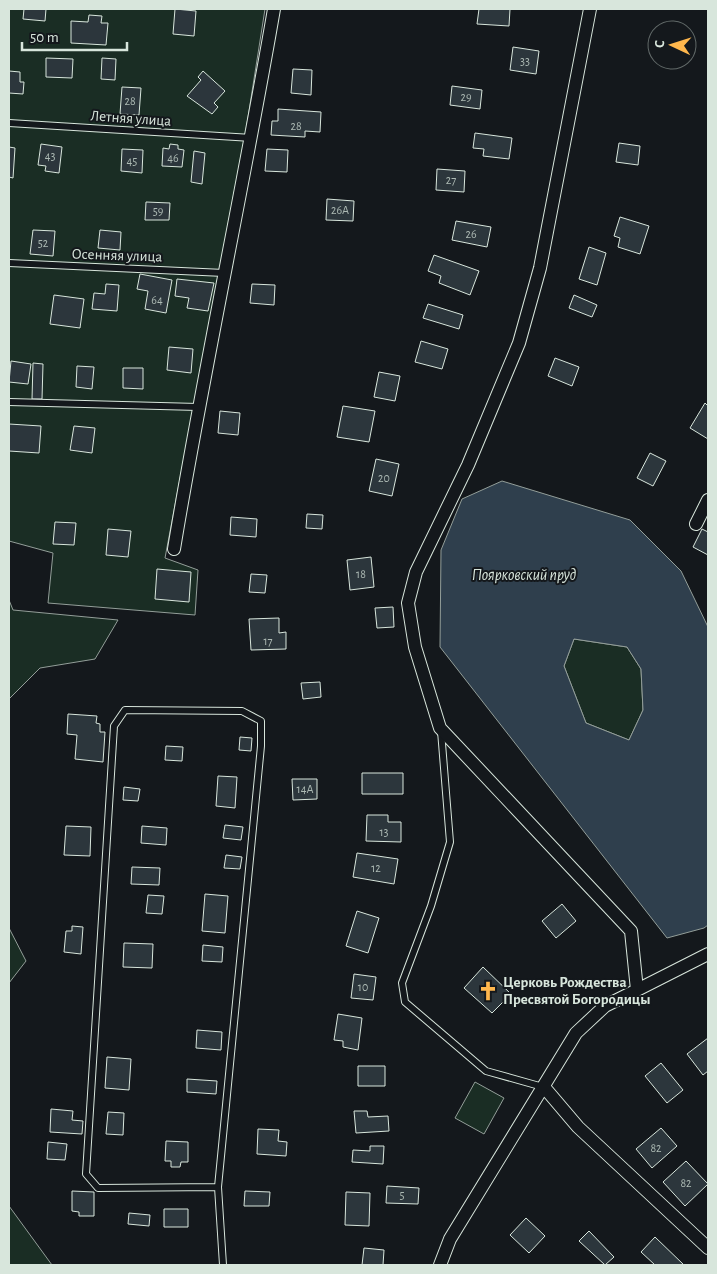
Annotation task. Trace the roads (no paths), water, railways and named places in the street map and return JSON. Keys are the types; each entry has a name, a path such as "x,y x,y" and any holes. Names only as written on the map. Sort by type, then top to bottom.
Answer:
{"street":[{"path":"174,549 198,407 252,138 274,9"},
{"path":"590,9 540,268 518,343 468,465 416,572 408,603 415,648 440,728 631,930 637,990"},
{"path":"696,524 708,500"},
{"path":"440,1265 450,1238 576,1032 605,1006 708,954"},
{"path":"544,1087 578,1127 708,1248"}],"lane":[{"name":"Летняя улица","path":"9,123 252,138"},
{"name":"Осенняя улица","path":"9,263 224,272"},
{"path":"9,402 198,407"},
{"path":"218,1187 98,1188 86,1174 114,726 125,710 242,711 261,721 262,746 218,1187 223,1265"},
{"path":"440,728 450,842 431,906 402,983 405,1002 486,1071 544,1087"}],"water":[{"name":"Поярковский пруд","path":"502,481 630,520 681,571 708,627 708,925 704,928 667,938 440,647 441,550 462,499","holes":["574,639 627,647 641,669 643,710 629,740 586,723 564,666"]}],"place":[{"name":"Церковь Рождества Пресвятой Богородицы","path":"488,991"}]}
